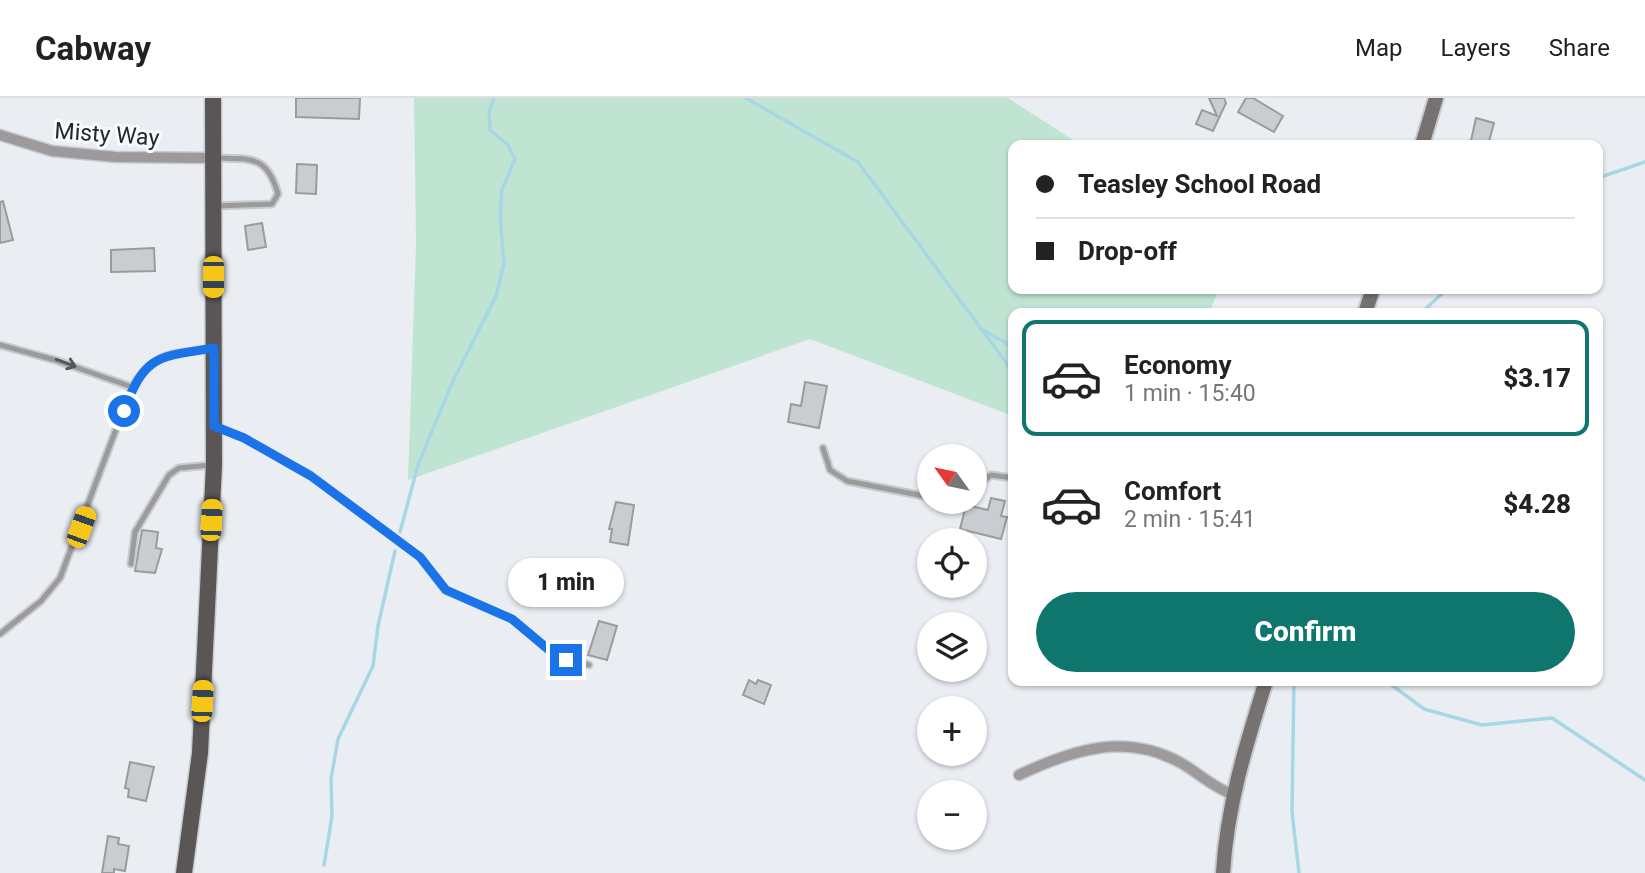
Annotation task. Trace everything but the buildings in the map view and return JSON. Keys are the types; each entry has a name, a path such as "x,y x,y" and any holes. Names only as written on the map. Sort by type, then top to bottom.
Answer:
{"main road":[{"path":"184,873 200,752 214,465 213,98"},
{"path":"1423,140 1436,98"},
{"path":"1223,873 1232,794 1264,686"}],"street":[{"name":"Misty Way","path":"0,135 52,151 116,157 212,158"},
{"path":"1019,775 1083,749 1139,746 1178,761 1232,794"}],"lane":[{"path":"212,158 247,159 265,164 274,177 278,194 272,204 212,206"},
{"path":"0,345 55,360 132,387"},
{"path":"0,634 41,601 60,578 132,387 146,366 158,359 214,348"},
{"path":"214,426 244,438 311,476 420,557 446,590 512,619 555,655 589,665"},
{"path":"823,448 830,470 848,481 917,495"},
{"path":"131,564 135,532 169,475 179,468 214,465"},
{"path":"987,478 991,475 1008,477"}],"green space":[{"path":"414,98 1008,98 1073,140 1008,140 1008,294 1217,294 1211,308 1008,308 1008,414 810,339 408,480 416,244"}],"waterway":[{"path":"400,532 418,465 452,383 496,296 504,263 500,215 502,190 515,159 507,144 490,130 489,111 494,98"},
{"path":"746,98 858,162 1008,365"},
{"path":"1603,176 1645,162"},
{"path":"1426,308 1442,294"},
{"path":"981,329 1008,344"},
{"path":"324,865 332,816 331,779 338,739 373,666 378,626 395,551"},
{"path":"1294,686 1292,812 1299,873"},
{"path":"1393,686 1424,709 1482,725 1552,718 1645,780"}],"route":[{"path":"124,411 132,387 146,366 169,355 214,348 214,426 244,438 311,476 420,557 437,582 446,590 512,619 555,655 566,660"}]}
